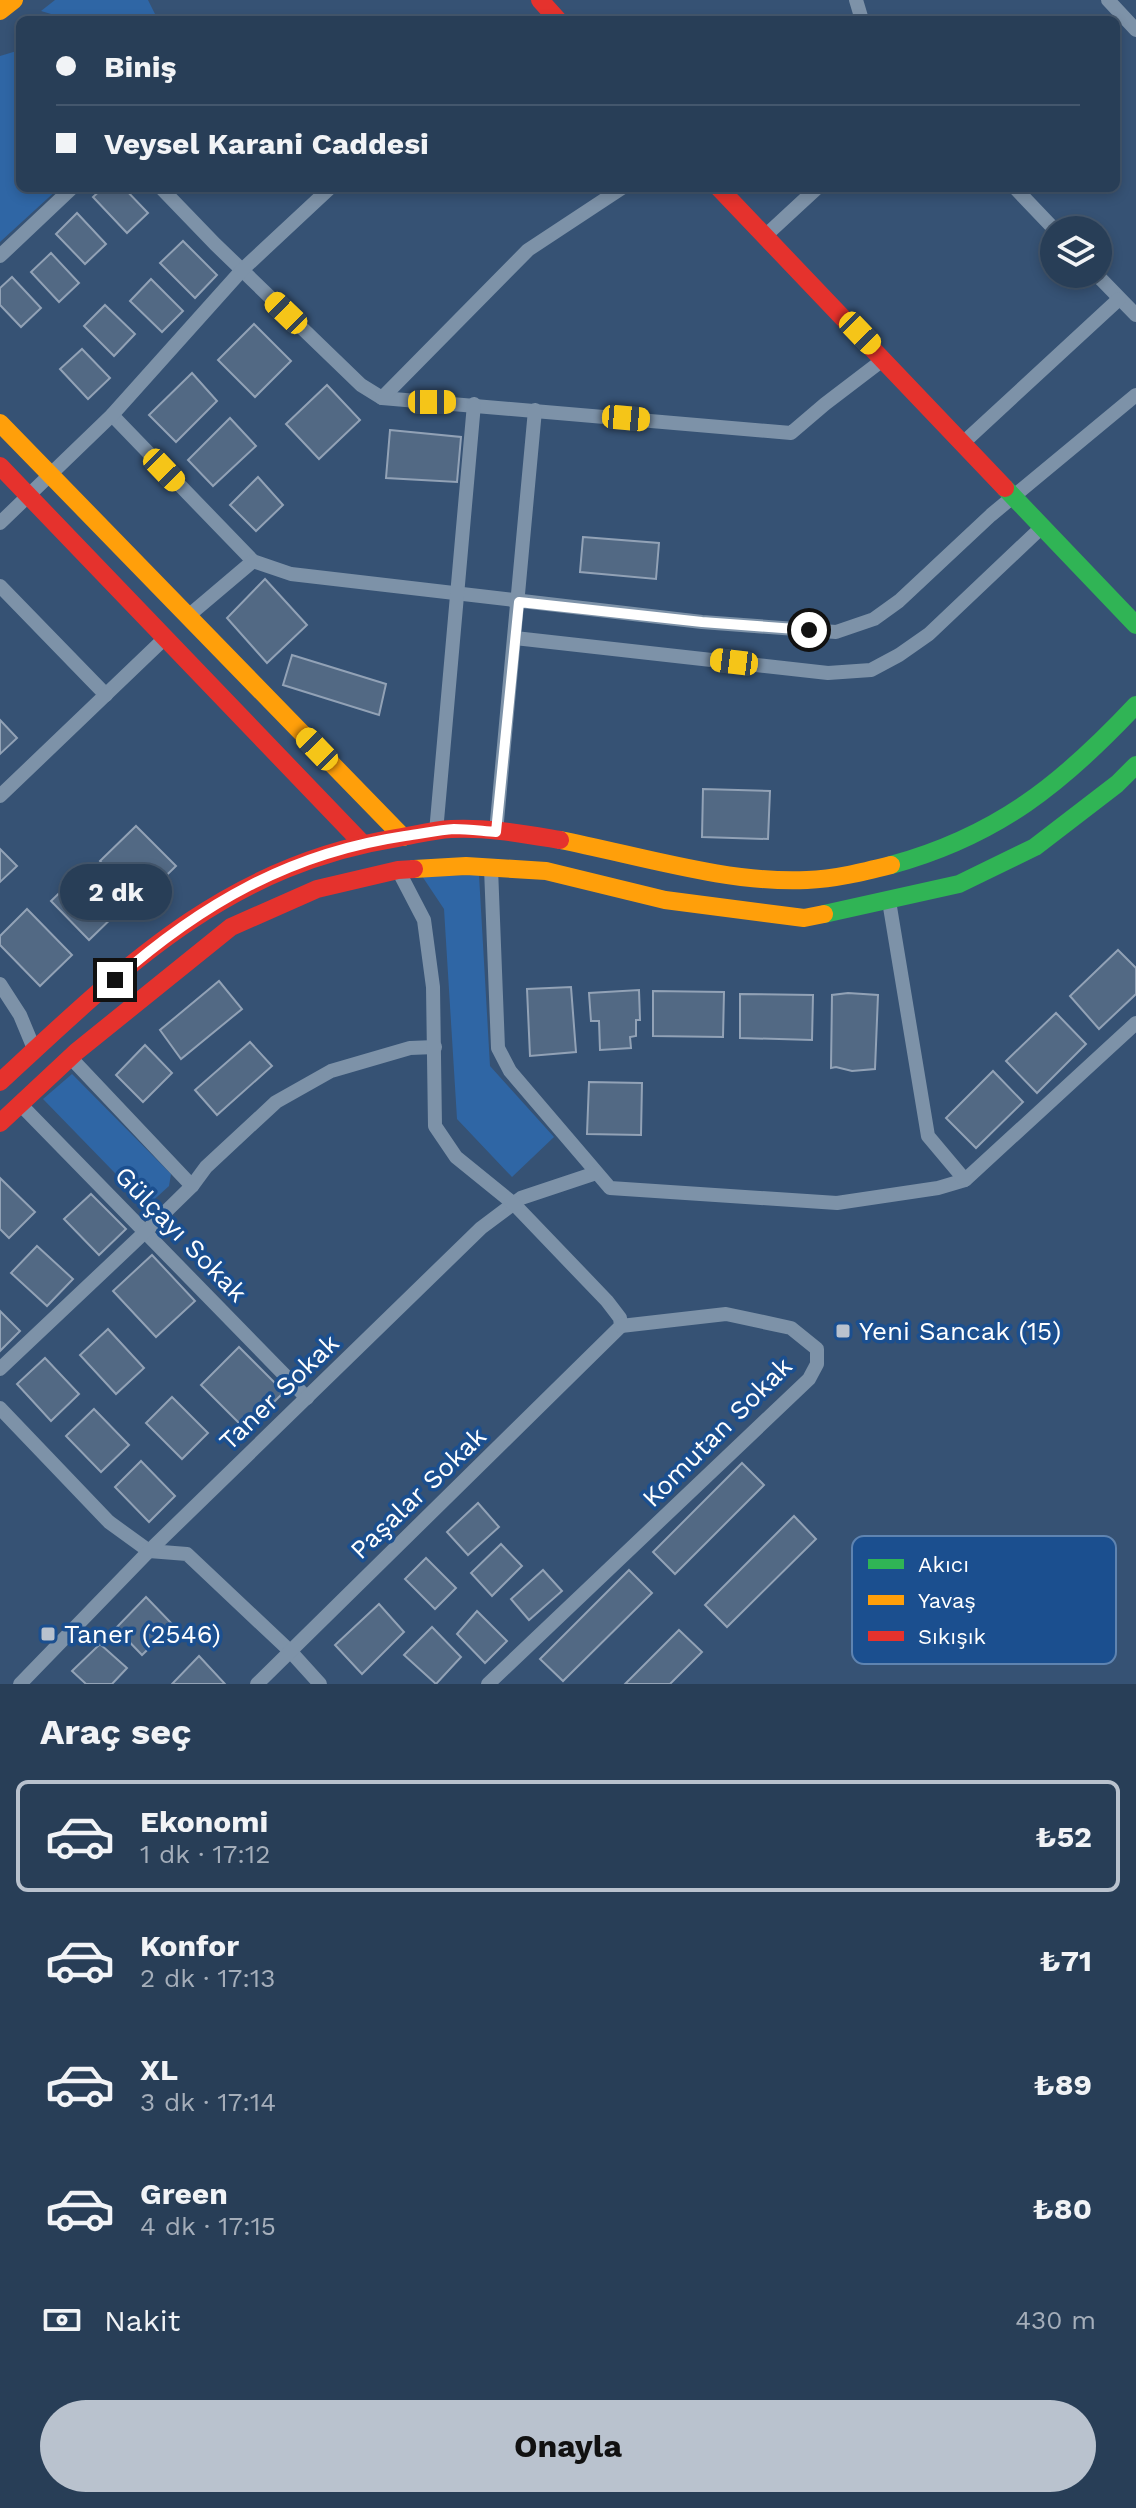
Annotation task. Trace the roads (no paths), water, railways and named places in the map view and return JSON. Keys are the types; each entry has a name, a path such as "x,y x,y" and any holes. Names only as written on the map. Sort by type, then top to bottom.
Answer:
{"main road":[{"path":"0,11 14,0"},
{"path":"540,0 554,16"},
{"path":"723,192 1136,625"},
{"path":"0,423 403,837"},
{"path":"0,466 363,844"},
{"path":"0,1082 135,962 193,917 258,880 322,854 453,829 532,835 744,877 807,880 867,870 974,835 1040,796 1102,741 1136,705"},
{"path":"0,1123 70,1057 231,927 317,889 398,870 466,866 546,871 665,900 804,918 959,884 1035,847 1117,784 1136,765"}],"street":[{"path":"1112,2 1136,30"},
{"path":"0,256 68,192"},
{"path":"165,192 361,385 382,398 791,433 884,359"},
{"path":"0,523 112,415 242,270 326,192"},
{"path":"382,398 528,250 616,192"},
{"path":"765,236 813,192"},
{"path":"1019,192 1042,216"},
{"path":"1109,288 1136,315"},
{"path":"963,443 1119,299"},
{"path":"112,415 253,561 291,574 702,622 836,632 874,619 899,601 1013,496 1136,395"},
{"path":"436,832 474,404"},
{"path":"496,832 535,410"},
{"path":"515,638 828,673 871,670 929,634 1042,527"},
{"path":"187,617 253,561"},
{"path":"0,586 106,695"},
{"path":"0,796 165,638"},
{"path":"491,868 498,1048 510,1071 610,1188 837,1203 938,1188 965,1180 1136,1023"},
{"path":"398,870 424,920 433,987 435,1126 456,1157 514,1204 607,1301 620,1318 617,1330"},
{"path":"889,901 928,1136 965,1180"},
{"path":"0,984 20,1015 35,1051"},
{"path":"0,1369 276,1102 331,1071 410,1048 435,1047"},
{"path":"70,1057 192,1186"},
{"name":"Gülçayı Sokak","path":"20,1104 307,1398"},
{"name":"Taner Sokak","path":"20,1684 149,1551 481,1228 521,1198 596,1173"},
{"name":"Komutan Sokak","path":"488,1684 809,1379 817,1364 817,1349 791,1328 726,1314 617,1330"},
{"name":"Paşalar Sokak","path":"257,1684 617,1330"},
{"path":"0,1408 109,1522 149,1551 187,1554 291,1652 320,1684"}],"place":[{"name":"Yeni Sancak (15)","path":"843,1331"},
{"name":"Taner (2546)","path":"48,1634"}]}
